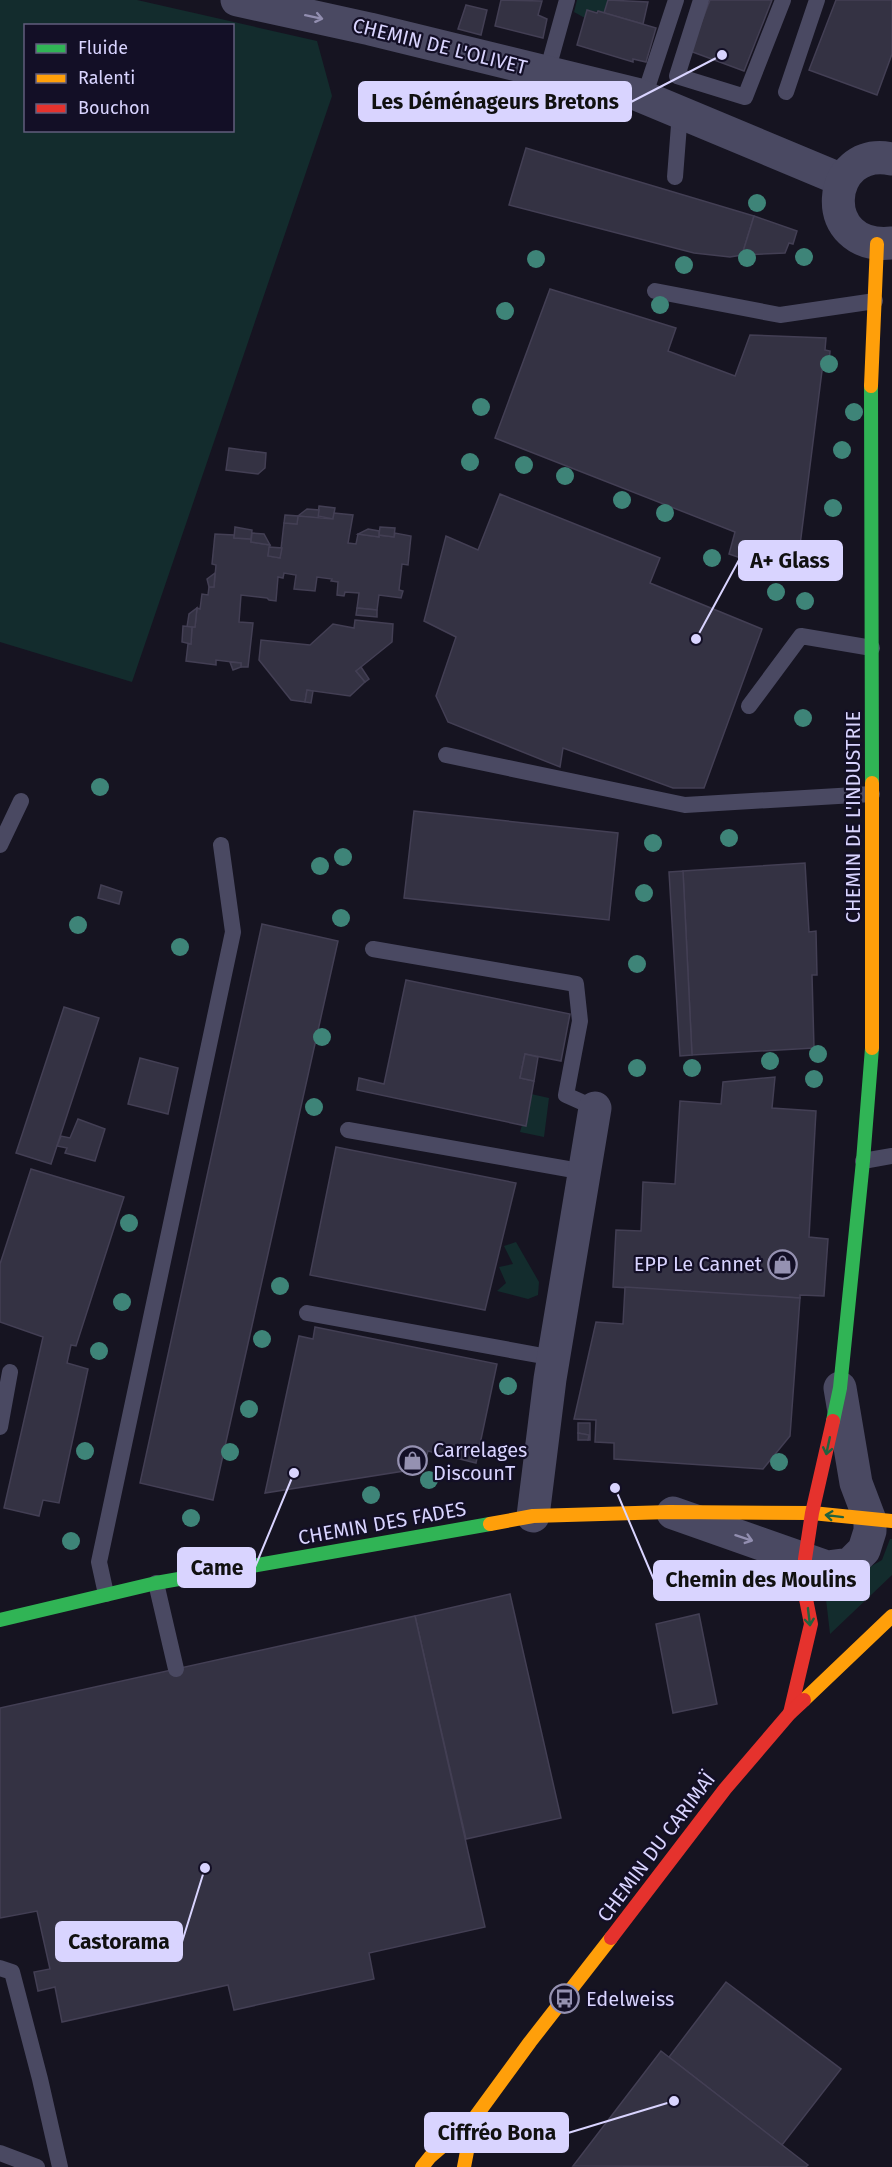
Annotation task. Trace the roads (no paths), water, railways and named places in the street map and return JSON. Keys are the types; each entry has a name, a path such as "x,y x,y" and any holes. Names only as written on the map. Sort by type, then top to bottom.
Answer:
{"street":[{"name":"CHEMIN DE L'OLIVET","path":"237,0 370,29 644,97 842,180"},
{"path":"885,244 863,241 851,233 838,208 838,194 842,180 851,169 862,162 876,158 892,159"},
{"name":"CHEMIN DE L'INDUSTRIE","path":"790,1713 811,1624 804,1589 812,1513 840,1388 863,1161 873,1034 872,360 875,301 885,244"},
{"path":"533,1516 554,1358 596,1108"},
{"path":"669,1512 827,1567 850,1564 864,1550 870,1531 885,1523 856,1483 840,1388"},
{"name":"CHEMIN DES FADES","path":"0,1620 156,1583 533,1516 669,1512 812,1513 885,1523"},
{"name":"CHEMIN DU CARIMAÏ","path":"422,2167 430,2157 473,2120 530,2042 565,2000 725,1789 790,1713 892,1616"},
{"name":"CHEMIN DU CARIMAÏ","path":"465,2167 473,2120"}],"lane":[{"path":"548,72 567,0"},
{"path":"644,97 676,0"},
{"path":"701,0 677,76 745,98 783,0"},
{"path":"786,92 817,0"},
{"path":"675,177 680,112"},
{"path":"655,291 780,315 875,301"},
{"path":"872,360 892,363"},
{"path":"872,555 892,550"},
{"path":"748,706 801,636 872,648"},
{"path":"872,703 892,697"},
{"path":"446,755 685,805 872,794"},
{"path":"0,845 21,801"},
{"path":"106,1594 99,1562 233,932 221,845"},
{"path":"872,912 892,906"},
{"path":"373,949 576,984 580,1021 566,1095 596,1108"},
{"path":"873,1034 892,1032"},
{"path":"348,1130 585,1172"},
{"path":"863,1161 892,1156"},
{"path":"307,1313 554,1358"},
{"path":"0,1427 10,1372"},
{"path":"156,1583 176,1668"},
{"path":"6,1970 40,2079 60,2167"},
{"path":"0,2153 37,2167"}],"place":[{"name":"Les Déménageurs Bretons","path":"722,55"},
{"name":"A+ Glass","path":"696,639"},
{"name":"EPP Le Cannet","path":"783,1264"},
{"name":"Carrelages DiscounT","path":"412,1461"},
{"name":"Came","path":"294,1473"},
{"name":"Chemin des Moulins","path":"615,1488"},
{"name":"Castorama","path":"205,1868"},
{"name":"Edelweiss","path":"565,1999"},
{"name":"Ciffréo Bona","path":"674,2101"}]}
